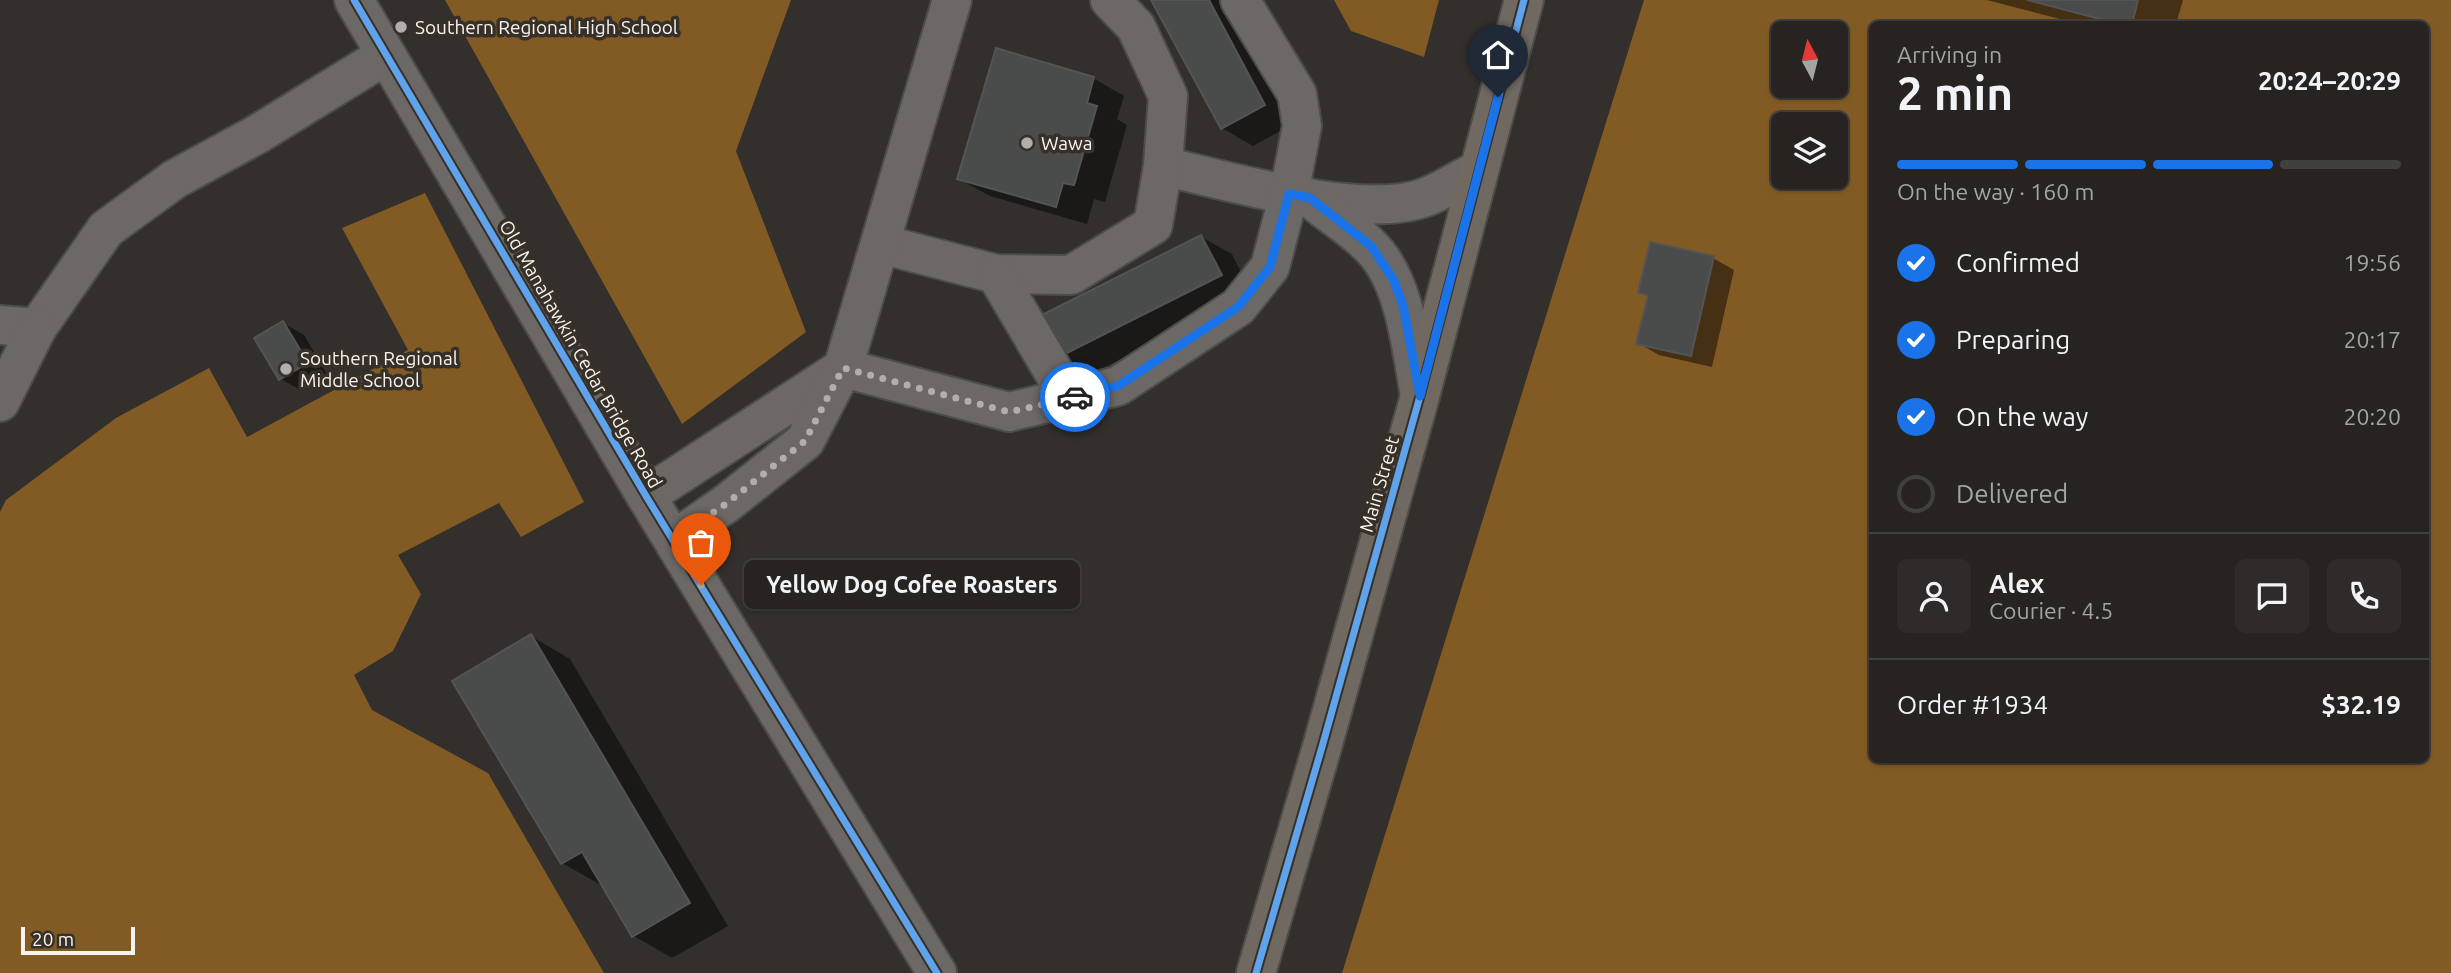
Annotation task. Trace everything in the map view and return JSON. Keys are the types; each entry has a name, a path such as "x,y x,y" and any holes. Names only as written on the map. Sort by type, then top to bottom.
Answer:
{"highway":[{"name":"Main Street","path":"1256,973 1420,396 1524,0"}],"street":[{"name":"Old Manahawkin Cedar Bridge Road","path":"354,0 646,496 821,787 937,973"},
{"path":"674,540 727,503 805,441 843,368 952,0"},
{"path":"881,244 996,274 1071,275 1153,225 1163,166 1168,96 1136,27 1110,0"},
{"path":"646,496 843,368 1009,412 1118,386 1238,307 1270,267 1299,196 1302,126 1297,94 1240,0"},
{"path":"0,402 19,326 106,229 175,179 256,135 386,55"},
{"path":"1163,166 1299,196 1384,205 1424,198 1478,170"},
{"path":"1299,196 1371,246 1393,279 1403,305 1420,396"},
{"path":"996,274 1069,398"}],"shaded area":[{"path":"445,0 791,0 736,151 806,332 682,424"},
{"path":"1334,0 1439,0 1424,57 1351,31"},
{"path":"1644,0 2451,0 2451,973 1342,973"},
{"path":"425,193 584,502 521,537 499,503 398,555 421,594 393,651 354,675 372,710 488,773 604,973 0,973 0,512 6,500 116,418 209,368 247,437 408,350 342,228"}],"building":[{"path":"1151,0 1209,0 1265,105 1221,129"},
{"path":"2027,0 2138,0 2133,21 2108,21"},
{"name":"Wawa","path":"996,48 1094,77 1087,103 1097,106 1074,185 1063,183 1056,207 957,179"},
{"path":"1201,235 1222,275 1057,358 1036,318"},
{"path":"1650,242 1714,256 1691,356 1636,344 1648,295 1638,293"},
{"path":"283,321 308,363 279,380 254,338"},
{"path":"531,634 690,903 632,937 582,852 561,864 452,681"}],"cycle path":[{"path":"354,0 646,496 937,973"},
{"path":"1256,973 1420,396 1524,0"}],"way so far":[{"path":"701,585 674,540 727,503 805,441 843,368 1009,412 1075,397"}],"place":[{"name":"Southern Regional High School","path":"401,27"},
{"name":"Wawa","path":"1027,143"},
{"name":"Southern Regional Middle School","path":"286,369"},
{"name":"Yellow Dog Cofee Roasters","path":"701,585"}],"route":[{"path":"1075,397 1118,386 1238,307 1270,267 1289,194 1310,198 1371,246 1393,279 1403,305 1420,396 1498,97"}]}
